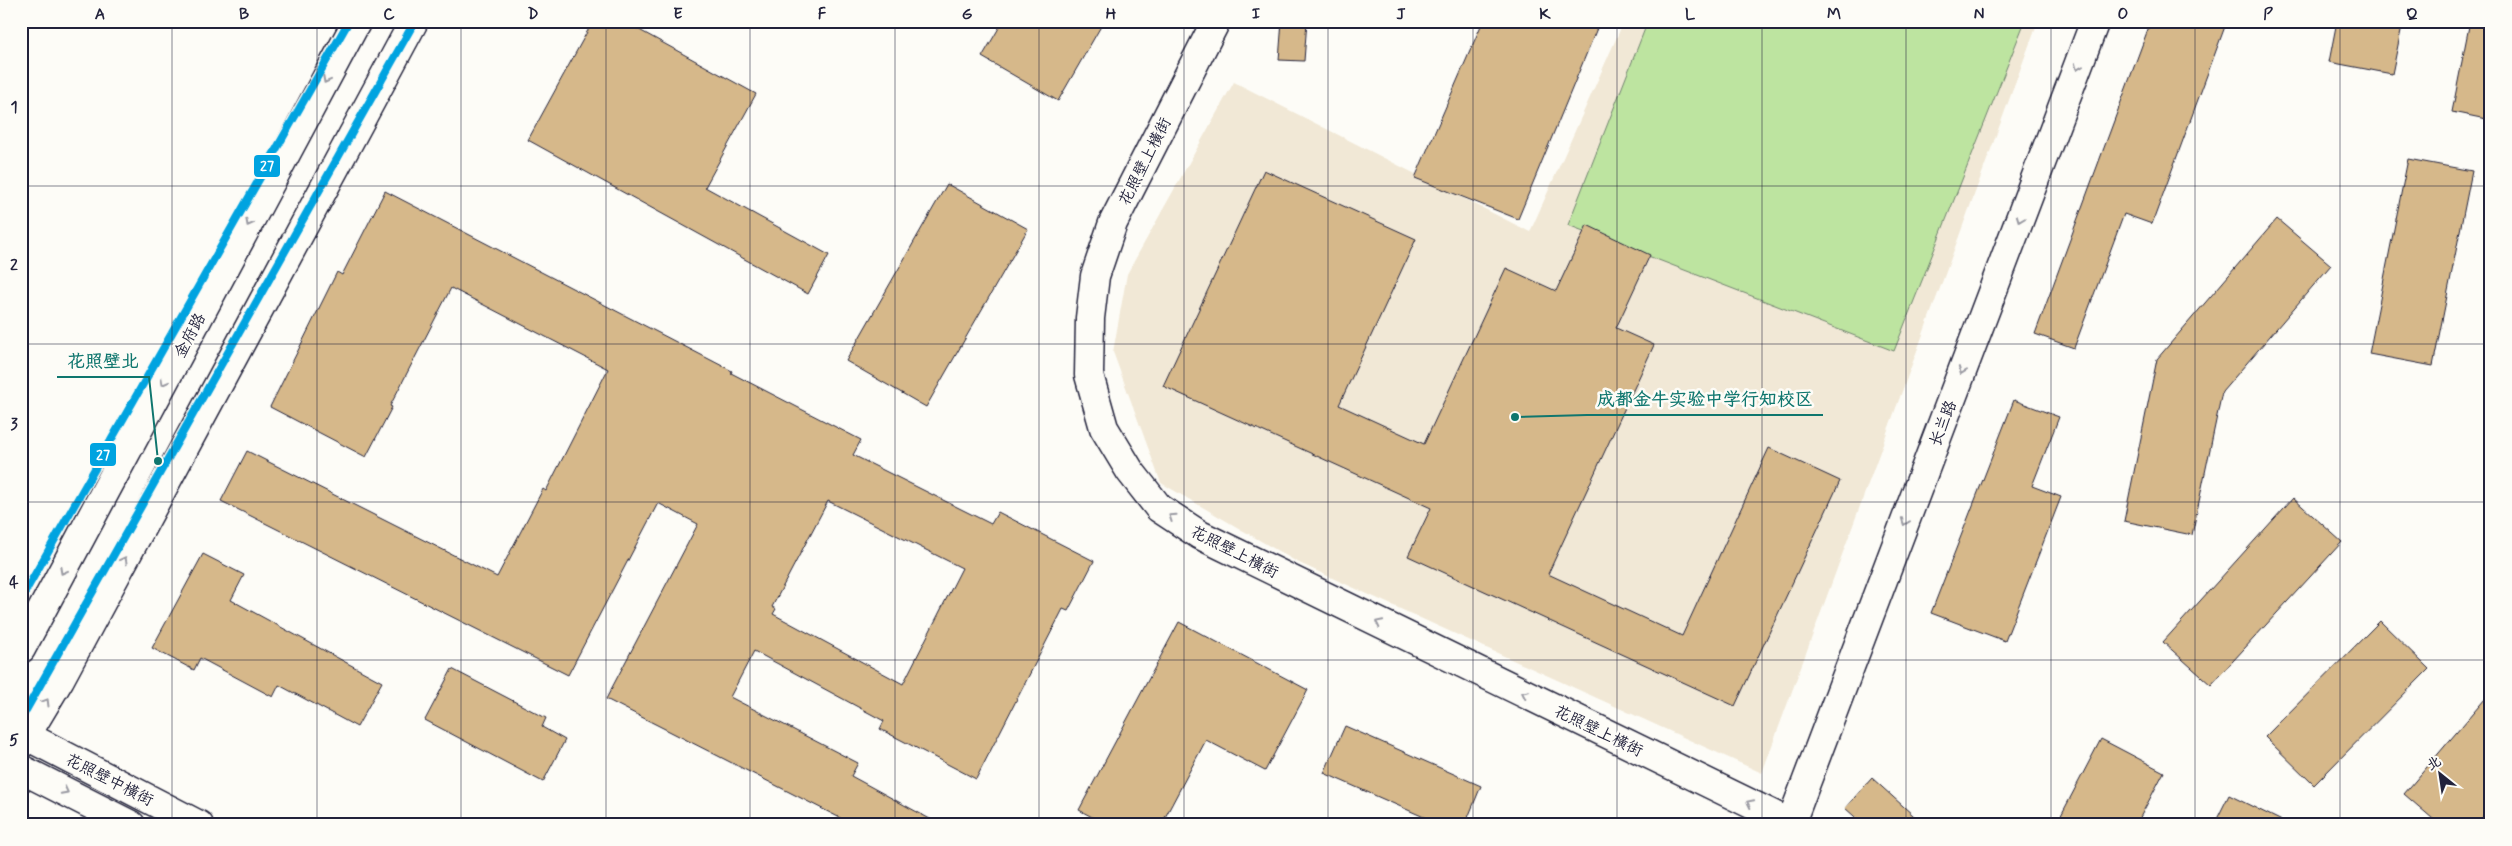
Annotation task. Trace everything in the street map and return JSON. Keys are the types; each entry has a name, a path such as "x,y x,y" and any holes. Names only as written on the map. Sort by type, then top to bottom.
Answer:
{"street":[{"name":"金府路","path":"21,649 357,21"},
{"path":"23,737 60,679 414,21"},
{"name":"花照壁上横街","path":"1216,21 1112,223 1095,276 1090,318 1089,375 1104,428 1130,471 1159,508 1200,536 1791,824"},
{"name":"长兰路","path":"1791,824 2095,21"},
{"name":"花照壁中横街","path":"23,737 199,825"},
{"name":"花照壁中横街","path":"21,769 131,825"}],"shaded area":[{"path":"1624,21 2038,21 1762,773 1297,562 1161,483 1113,352 1127,274 1234,82 1530,232"}],"green space":[{"path":"1648,21 2025,21 1894,351 1568,225"}],"building":[{"path":"593,21 623,21 756,94 705,187 829,255 808,294 528,140"},
{"path":"1003,21 1104,21 1058,101 982,57"},
{"path":"1282,21 1307,21 1304,61 1279,60"},
{"path":"1483,21 1600,21 1518,219 1415,178"},
{"path":"2151,21 2227,21 2152,224 2124,214 2074,348 2035,334"},
{"path":"2337,21 2403,21 2392,74 2329,62"},
{"path":"2470,21 2491,21 2491,120 2452,112"},
{"path":"2408,159 2472,171 2433,366 2369,354"},
{"path":"1264,170 1416,239 1339,405 1424,444 1506,268 1556,291 1587,225 1650,255 1616,328 1654,345 1548,574 1682,636 1769,448 1840,481 1735,706 1408,556 1431,508 1163,386"},
{"path":"947,184 1028,229 926,407 846,361"},
{"path":"385,191 861,440 853,455 991,524 998,512 1094,561 1068,611 1063,609 976,779 880,729 884,721 754,651 730,697 858,763 851,776 941,825 854,825 606,699 698,524 658,503 568,675 221,501 247,451 497,577 543,489 546,491 608,369 451,288 366,457 270,407 337,272 342,275","holes":["828,501 962,568 903,684 773,614 776,609 772,607"]},
{"path":"2277,219 2331,265 2222,392 2192,535 2124,521 2157,359"},
{"path":"2014,400 2059,417 2032,486 2061,497 2005,641 1931,613"},
{"path":"2293,498 2342,542 2211,685 2163,642"},
{"path":"203,554 244,575 231,600 382,682 357,727 279,685 273,697 200,658 194,670 152,648"},
{"path":"2380,621 2429,669 2314,785 2265,737"},
{"path":"1179,622 1308,690 1265,771 1206,740 1161,825 1107,825 1079,810"},
{"path":"452,669 546,718 542,727 565,740 543,782 425,720"},
{"path":"2491,692 2491,807 2476,825 2440,825 2404,794"},
{"path":"1345,726 1481,786 1465,825 1442,825 1324,773"},
{"path":"2101,739 2164,772 2136,825 2056,825"},
{"path":"1872,778 1924,825 1864,825 1845,808"},
{"path":"2229,795 2290,825 2214,825"}],"transit line":[{"name":"27","path":"21,599 349,21"},
{"name":"27","path":"21,719 415,21"}],"place":[{"name":"成都金牛实验中学行知校区","path":"1515,417"},
{"name":"花照壁北","path":"158,461"}]}
